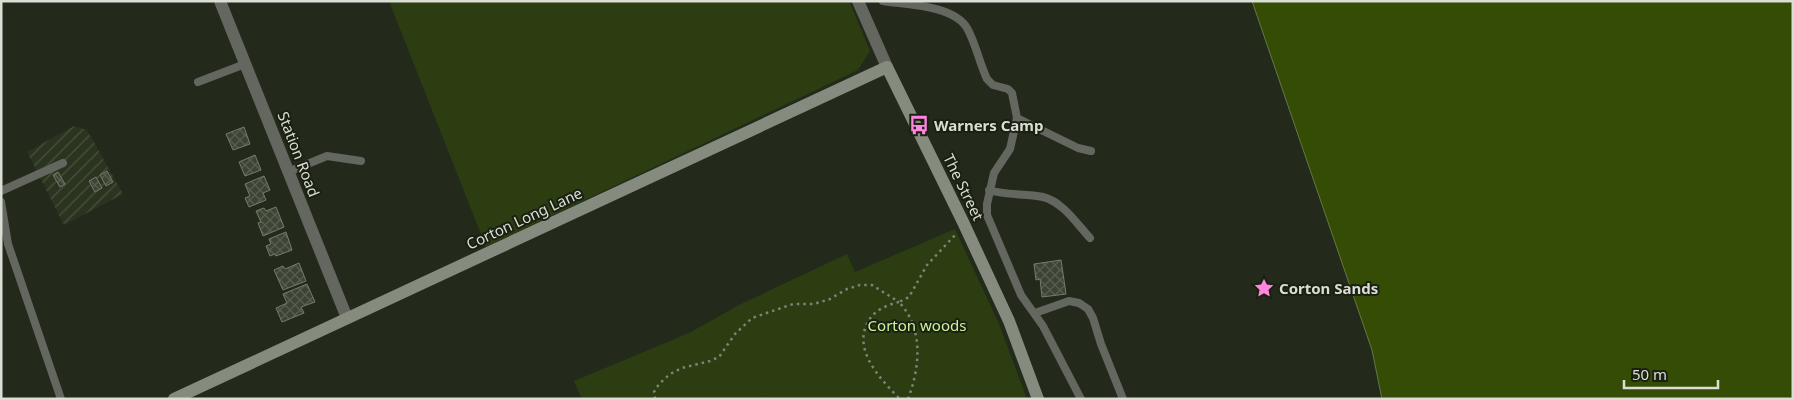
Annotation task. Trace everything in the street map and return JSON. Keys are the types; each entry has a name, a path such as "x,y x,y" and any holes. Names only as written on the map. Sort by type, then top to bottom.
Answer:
{"main road":[{"name":"The Street","path":"888,67 1009,321 1037,395"},
{"name":"Corton Long Lane","path":"174,399 888,67"}],"street":[{"name":"Station Road","path":"220,1 347,318"},
{"name":"The Street","path":"861,3 888,67"}],"lane":[{"path":"884,1 944,10 956,17 966,26 987,79 993,85 1008,89 1012,93 1017,118 1010,149 994,173 986,204 987,215 1021,295 1035,313 1081,399"},
{"path":"198,82 245,64"},
{"path":"1017,118 1078,148 1091,151"},
{"path":"288,172 327,156 361,161"},
{"path":"1,191 64,162"},
{"path":"989,190 1000,194 1044,197 1062,208 1090,238"},
{"path":"1,202 8,244 61,399"},
{"path":"1035,313 1055,304 1069,301 1079,303 1088,309 1123,399"}],"path":[{"path":"900,399 873,367 863,347 863,331 870,318 885,306 909,297 927,265 956,233 963,222"},
{"path":"655,399 654,392 659,384 670,374 682,368 718,357 734,334 752,318 793,304 814,304 860,285 872,285 899,302 911,318 918,347 917,368 908,399"}],"shaded area":[{"path":"1252,1 1793,1 1793,399 1382,399 1372,350"},
{"path":"74,126 87,130 123,194 64,225 27,152"}],"green space":[{"path":"389,1 849,1 870,51 858,70 486,247"},
{"name":"Corton woods","path":"955,229 999,324 1027,399 582,399 574,381 689,333 741,304 847,254 855,272"}],"building":[{"path":"244,127 250,144 233,150 226,134"},
{"path":"255,155 261,170 245,176 239,162"},
{"path":"107,171 113,182 106,186 100,175"},
{"path":"58,172 65,184 60,187 53,175"},
{"path":"264,176 270,190 263,193 266,200 249,207 245,198 250,196 245,184"},
{"path":"96,177 102,188 95,192 89,181"},
{"path":"276,207 284,227 263,236 258,223 261,222 256,211 264,208 266,211"},
{"path":"286,232 292,250 276,256 275,254 270,256 266,246 271,244 269,239"},
{"path":"1061,260 1066,294 1042,297 1040,279 1036,280 1034,264"},
{"path":"299,263 306,281 283,290 274,270 283,266 285,269"},
{"path":"307,284 315,302 301,307 304,313 282,322 276,308 287,303 283,294"}],"place":[{"name":"Warners Camp","path":"919,125"},
{"name":"Corton Sands","path":"1264,288"}]}
